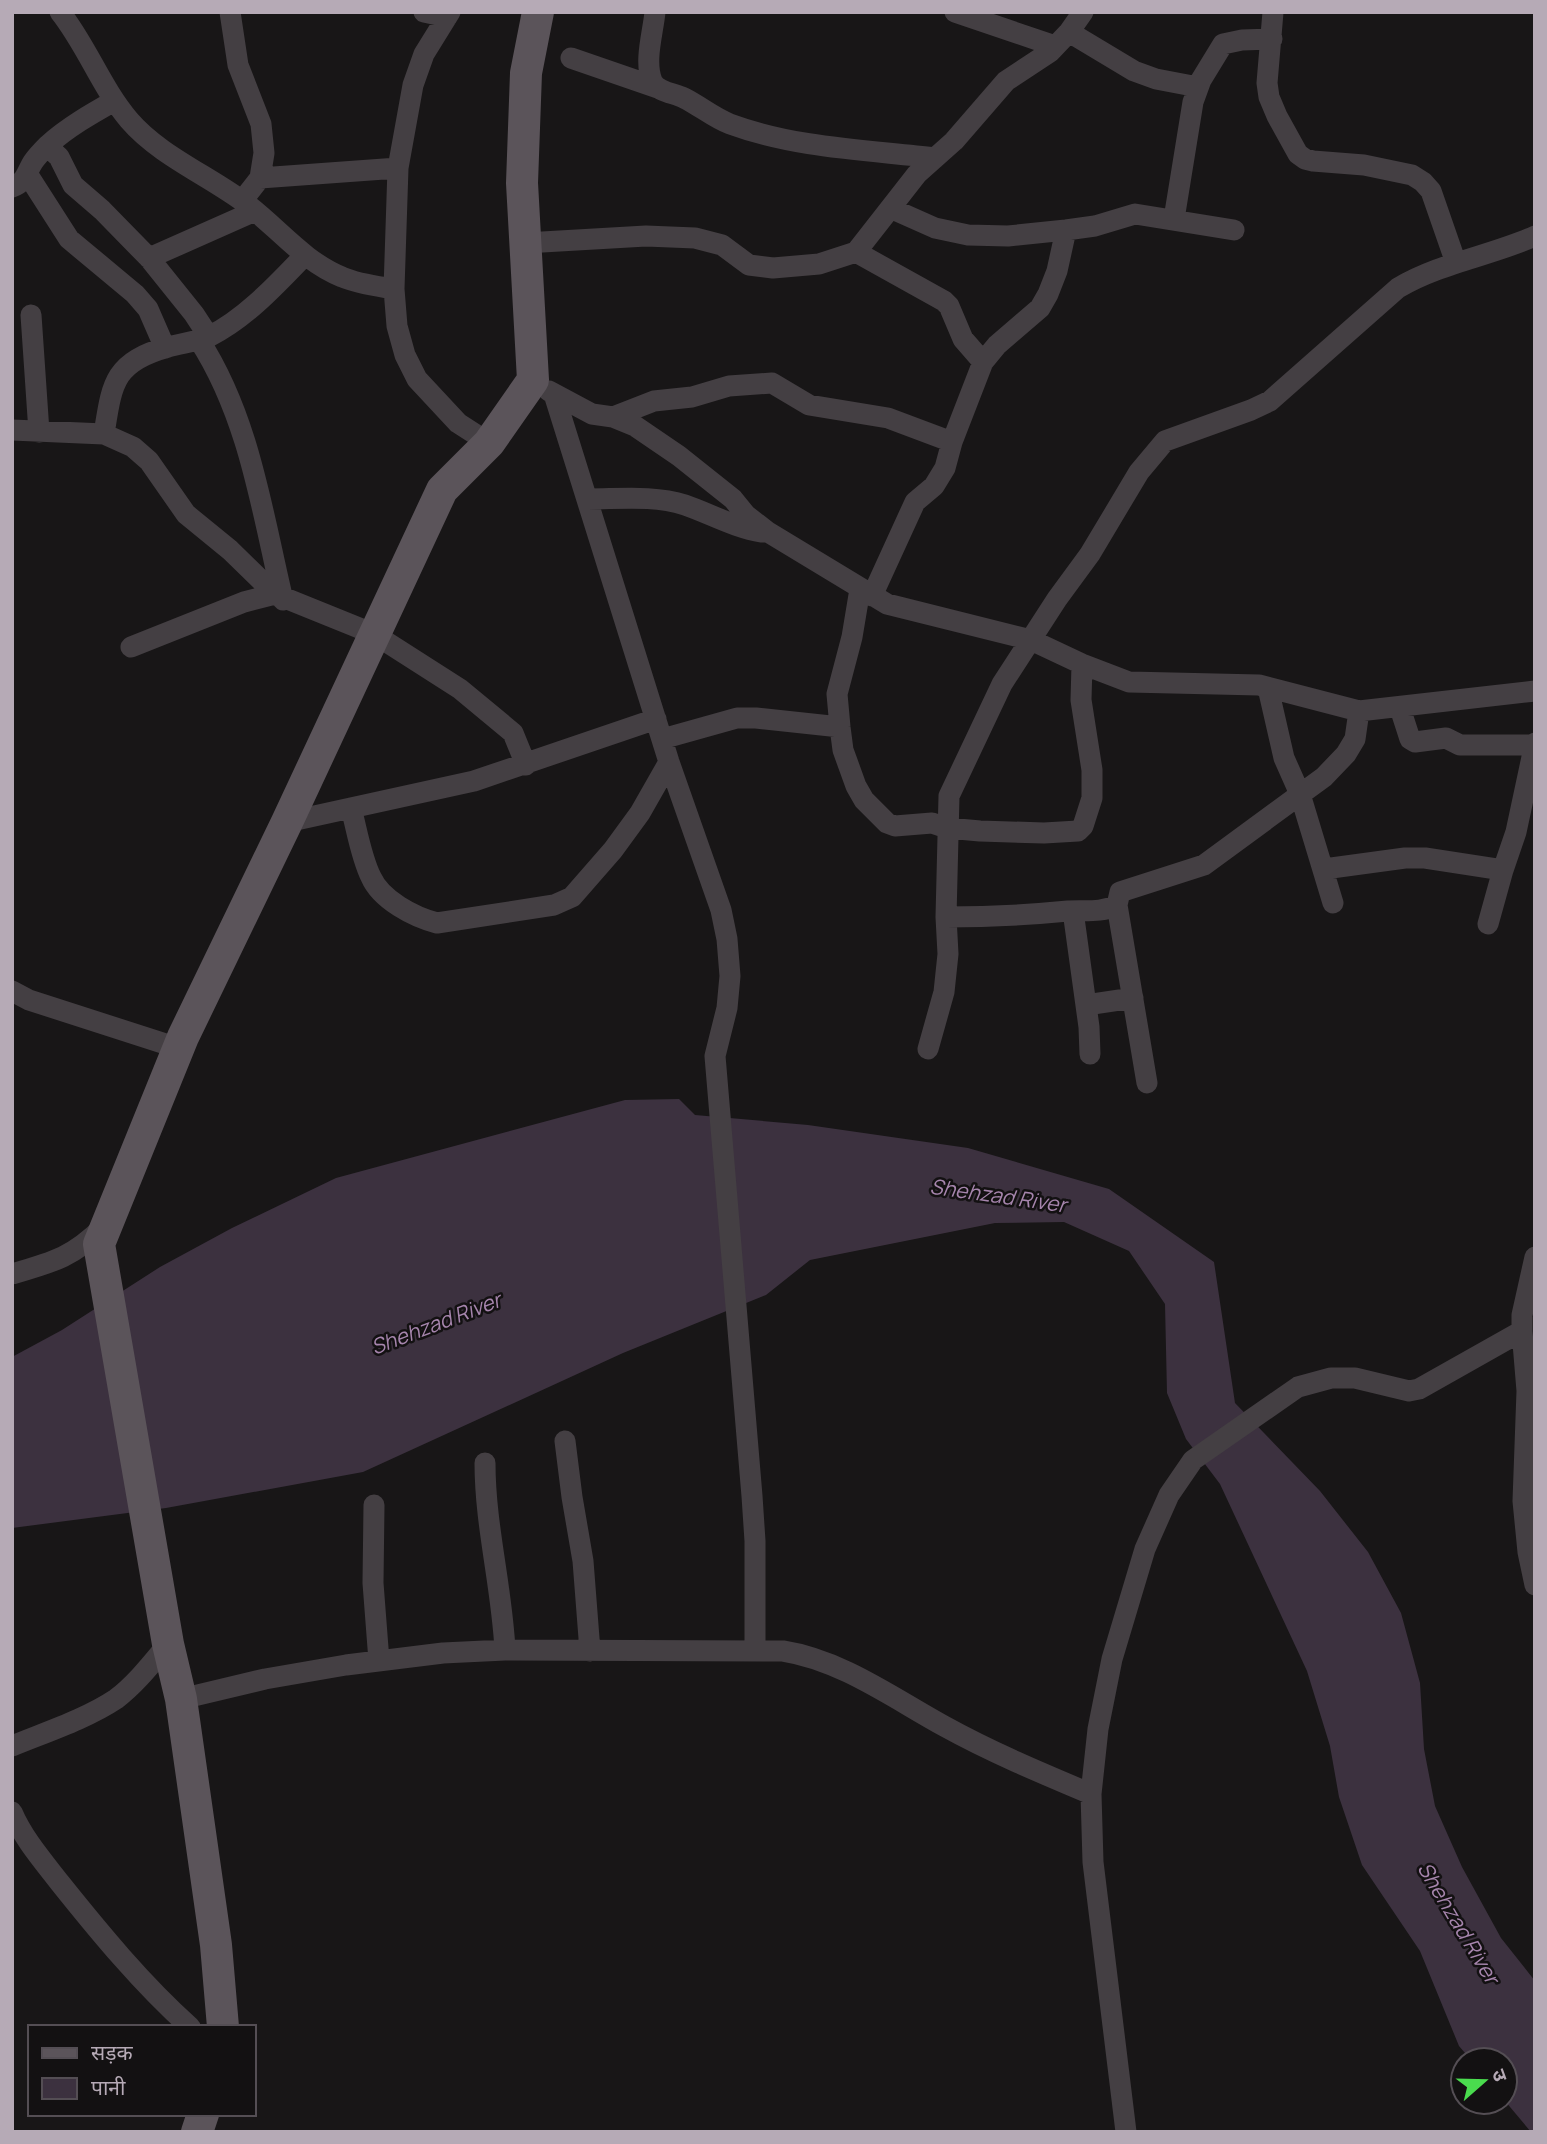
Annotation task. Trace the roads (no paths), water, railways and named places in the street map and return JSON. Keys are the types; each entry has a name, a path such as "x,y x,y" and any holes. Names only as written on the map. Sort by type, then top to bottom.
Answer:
{"main road":[{"path":"223,2025 216,1945 181,1699 168,1644 148,1525 103,1234 178,1048 442,490 544,387 525,243 522,183 526,73 538,12"}],"street":[{"path":"60,12 77,34 114,101 131,123 154,143 249,206 305,256 340,277 364,285 394,289"},
{"path":"149,258 249,206 260,178 264,153 261,124 237,65 230,12"},
{"path":"424,12 449,15 424,54 413,85 398,168 394,289 397,326 405,355 417,379 458,423 489,443"},
{"path":"655,12 649,66 653,83 658,88"},
{"path":"956,12 1062,39 1156,79 1198,87"},
{"path":"525,243 646,236 695,238 722,245 749,265 773,268 819,264 856,251 917,174 954,141 1006,80 1062,39 1083,12"},
{"path":"1273,12 1267,83 1269,97 1293,148 1305,159 1394,170 1423,181 1431,191 1456,263"},
{"path":"1174,219 1192,102 1198,87 1223,44 1272,39"},
{"path":"570,58 658,88 683,98 728,123 760,133 810,144 935,158"},
{"path":"114,101 79,121 47,146 20,181 69,239 135,293 148,309 164,348"},
{"path":"47,146 59,157 73,185 149,258 194,314 244,432 279,597"},
{"path":"260,178 398,168"},
{"path":"890,208 935,228 968,235 1008,236 1066,230 1095,226 1135,214 1234,230"},
{"path":"1066,230 1057,271 1048,294 1040,308 997,345 983,362 952,442 945,468 934,486 915,502 866,592 837,694 839,727 844,750 856,786 864,800 887,823 895,826 932,823 947,828 1044,833 1078,831 1083,826 1092,798 1092,770 1081,700 1082,664"},
{"path":"928,1049 944,992 948,954 947,828 949,796 953,784 1002,684 1057,598 1090,554 1139,472 1165,441 1270,401 1398,288 1417,277 1511,247 1535,236"},
{"path":"1511,247 1535,254"},
{"path":"856,251 944,301 949,306 963,340 983,362"},
{"path":"103,434 111,392 118,374 128,364 164,348 204,338 240,316 305,256"},
{"path":"31,315 39,432"},
{"path":"613,417 654,401 692,397 729,386 772,383 809,405 888,418 952,442"},
{"path":"544,387 592,414 613,417 635,426 679,456 733,499 746,515 768,533 887,604 1031,640 1129,682 1258,685 1359,711 1535,691"},
{"path":"544,387 587,499 669,762 721,911 727,939 730,976 727,1008 715,1056 755,1541 755,1651"},
{"path":"12,430 103,434 133,447 149,461 186,514 230,550 279,597 374,634 460,689 513,733 526,765"},
{"path":"587,499 646,498 683,505 746,530 768,533"},
{"path":"131,647 244,602 279,597"},
{"path":"1268,688 1284,758 1300,794 1333,903"},
{"path":"1400,708 1410,739 1415,742 1446,738 1460,745 1534,744 1516,832 1488,924"},
{"path":"1147,1083 1117,905 1120,892 1205,865 1324,777 1346,754 1354,739 1359,711"},
{"path":"287,822 474,781 659,729 737,718 839,727"},
{"path":"351,808 371,878 387,898 426,920 437,923 554,905 572,897 613,850 640,813 669,762"},
{"path":"1324,869 1405,858 1425,858 1503,870"},
{"path":"946,917 1006,917 1105,911 1117,905"},
{"path":"1073,911 1090,1054"},
{"path":"12,991 29,1000 178,1048"},
{"path":"1086,1005 1133,998"},
{"path":"12,1274 58,1262 103,1234"},
{"path":"1535,1257 1522,1315 1531,1392 1523,1501 1530,1526 1535,1585"},
{"path":"1126,2132 1094,1862 1091,1794 1098,1729 1115,1647 1145,1549 1169,1495 1193,1460 1298,1387 1331,1378 1355,1378 1409,1391 1419,1389 1522,1331"},
{"path":"565,1441 583,1561 590,1650"},
{"path":"485,1463 486,1501 505,1650"},
{"path":"374,1505 373,1583 379,1661"},
{"path":"12,1746 64,1725 116,1699 142,1675 168,1644"},
{"path":"181,1699 265,1679 443,1653 590,1650 755,1651 809,1655 1031,1769 1091,1794"},
{"path":"12,1812 32,1847 93,1926 188,2025"}],"water":[{"name":"Shehzad River","path":"679,1099 695,1115 808,1125 968,1148 1109,1189 1214,1262 1235,1403 1320,1491 1368,1552 1401,1613 1420,1683 1424,1749 1435,1806 1462,1867 1501,1938 1535,1981 1535,2132 1531,2132 1518,2116 1519,2046 1459,2046 1420,1951 1362,1865 1339,1797 1330,1746 1307,1671 1220,1484 1186,1439 1167,1393 1165,1304 1129,1251 1064,1222 995,1223 810,1260 766,1295 623,1353 363,1472 166,1508 12,1528 12,1357 62,1330 160,1267 232,1228 336,1178 625,1100"}]}
